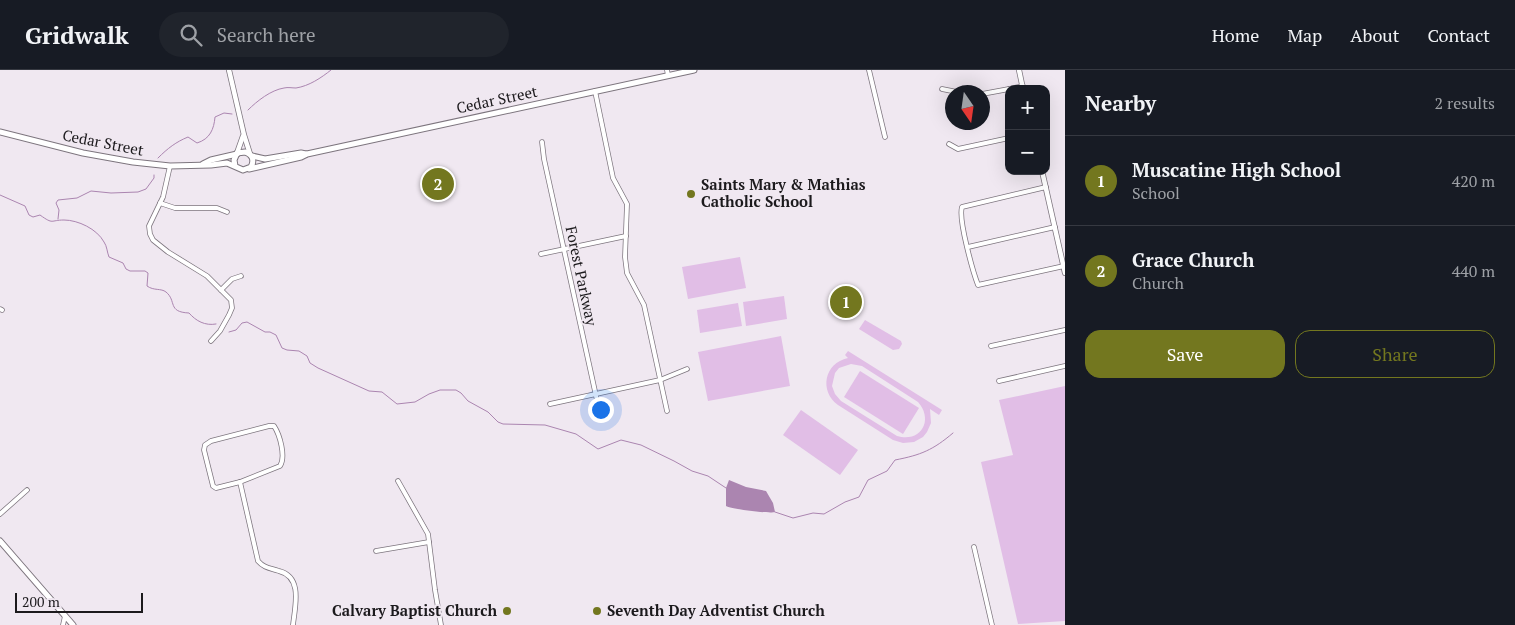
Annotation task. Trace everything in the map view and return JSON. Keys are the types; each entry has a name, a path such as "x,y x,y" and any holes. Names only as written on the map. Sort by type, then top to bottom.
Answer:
{"main road":[{"name":"Cedar Street","path":"249,168 667,73 694,70"},
{"name":"Cedar Street","path":"0,132 83,153 133,162 170,166 227,163 235,166"},
{"path":"245,152 251,155 252,164 249,168 240,170 235,166 234,160 237,154 245,152"},
{"name":"Cedar Street","path":"251,155 265,159 301,153 307,154"},
{"name":"Cedar Street","path":"203,164 211,160 237,154"},
{"path":"0,541 72,625"}],"street":[{"path":"229,70 244,135 251,155"},
{"path":"869,70 885,137"},
{"path":"1019,70 1023,85"},
{"path":"990,93 1005,90"},
{"path":"594,91 613,178 627,204 625,257 627,273 644,305 667,411"},
{"path":"237,154 244,135"},
{"path":"950,144 958,149 1005,139"},
{"name":"Forest Parkway","path":"542,142 544,159 600,414"},
{"path":"170,166 167,184 149,226 152,238 168,252 200,272 230,300 232,308 220,331 211,341"},
{"path":"1043,175 1065,273"},
{"path":"1046,187 962,207 961,216 968,247 978,285 1064,266"},
{"path":"160,203 175,208 218,208 227,212"},
{"path":"968,247 1055,227"},
{"path":"541,254 626,236"},
{"path":"221,290 232,279 241,276"},
{"path":"991,346 1065,330"},
{"path":"999,381 1065,366"},
{"path":"550,404 660,380 687,369"},
{"path":"274,426 278,433 283,457 282,464 277,468 240,482 216,488 213,486 204,450 205,445 211,441 274,426"},
{"path":"398,481 426,529 434,590 442,625"},
{"path":"240,482 258,560 265,568 286,573 294,582 296,592 293,625"},
{"path":"0,514 27,490"},
{"path":"376,551 429,542"},
{"path":"974,547 992,625"},
{"path":"63,625 65,616"}],"shaded area":[{"path":"740,257 746,288 688,299 682,267"},
{"path":"784,296 787,319 746,326 743,302"},
{"path":"738,303 742,326 700,333 697,310"},
{"path":"865,320 901,341 902,344 899,349 893,350 859,329"},
{"path":"781,336 790,386 708,401 698,352"},
{"path":"848,351 942,410 939,415 930,409 931,423 923,437 914,442 903,443 893,440 838,405 832,399 826,385 829,371 834,365 848,358 845,355","holes":["851,364 862,366 918,402 925,416 925,423 918,433 913,436 897,436 841,401 835,394 832,386 835,373 839,368"]},
{"path":"860,371 919,408 903,434 844,397"},
{"path":"1065,386 1065,621 1018,624 981,462 1013,455 999,400"},
{"path":"801,410 858,450 840,475 783,435"},
{"path":"729,480 746,487 766,491 773,503 775,512 750,511 726,506 726,488"}],"waterway":[{"path":"248,110 269,93 279,89 296,88 306,85 319,79 331,70"},
{"path":"158,158 172,146 188,137 197,143 205,139 214,126 215,117 224,113 232,114"},
{"path":"58,219 59,210 56,203 58,200 77,198 91,191 111,193 138,192 146,189 154,175"},
{"path":"0,195 25,206 29,215 33,217 40,215 50,221 69,220 87,226 101,237 106,245 109,257 123,263 126,269 130,271 145,271 148,273 147,286 166,292 178,311 189,313 204,324 216,324"},
{"path":"229,332 236,330 242,323 247,322 265,332 276,335 282,348 299,351 307,356 310,363 318,368 369,391 382,392 397,404 415,402 440,390 456,390 468,401 488,412 498,422 503,424 545,425 576,434 598,449 621,440 641,445 692,471 708,476 726,488"},
{"path":"775,512 793,518 813,513 824,514 845,502 859,497 868,480 887,471 895,460 926,451 953,433"}],"place":[{"name":"Grace Church","path":"438,184"},
{"name":"Saints Mary & Mathias Catholic School","path":"691,194"},
{"name":"Muscatine High School","path":"846,302"},
{"name":"Calvary Baptist Church","path":"507,611"},
{"name":"Seventh Day Adventist Church","path":"597,611"}]}
